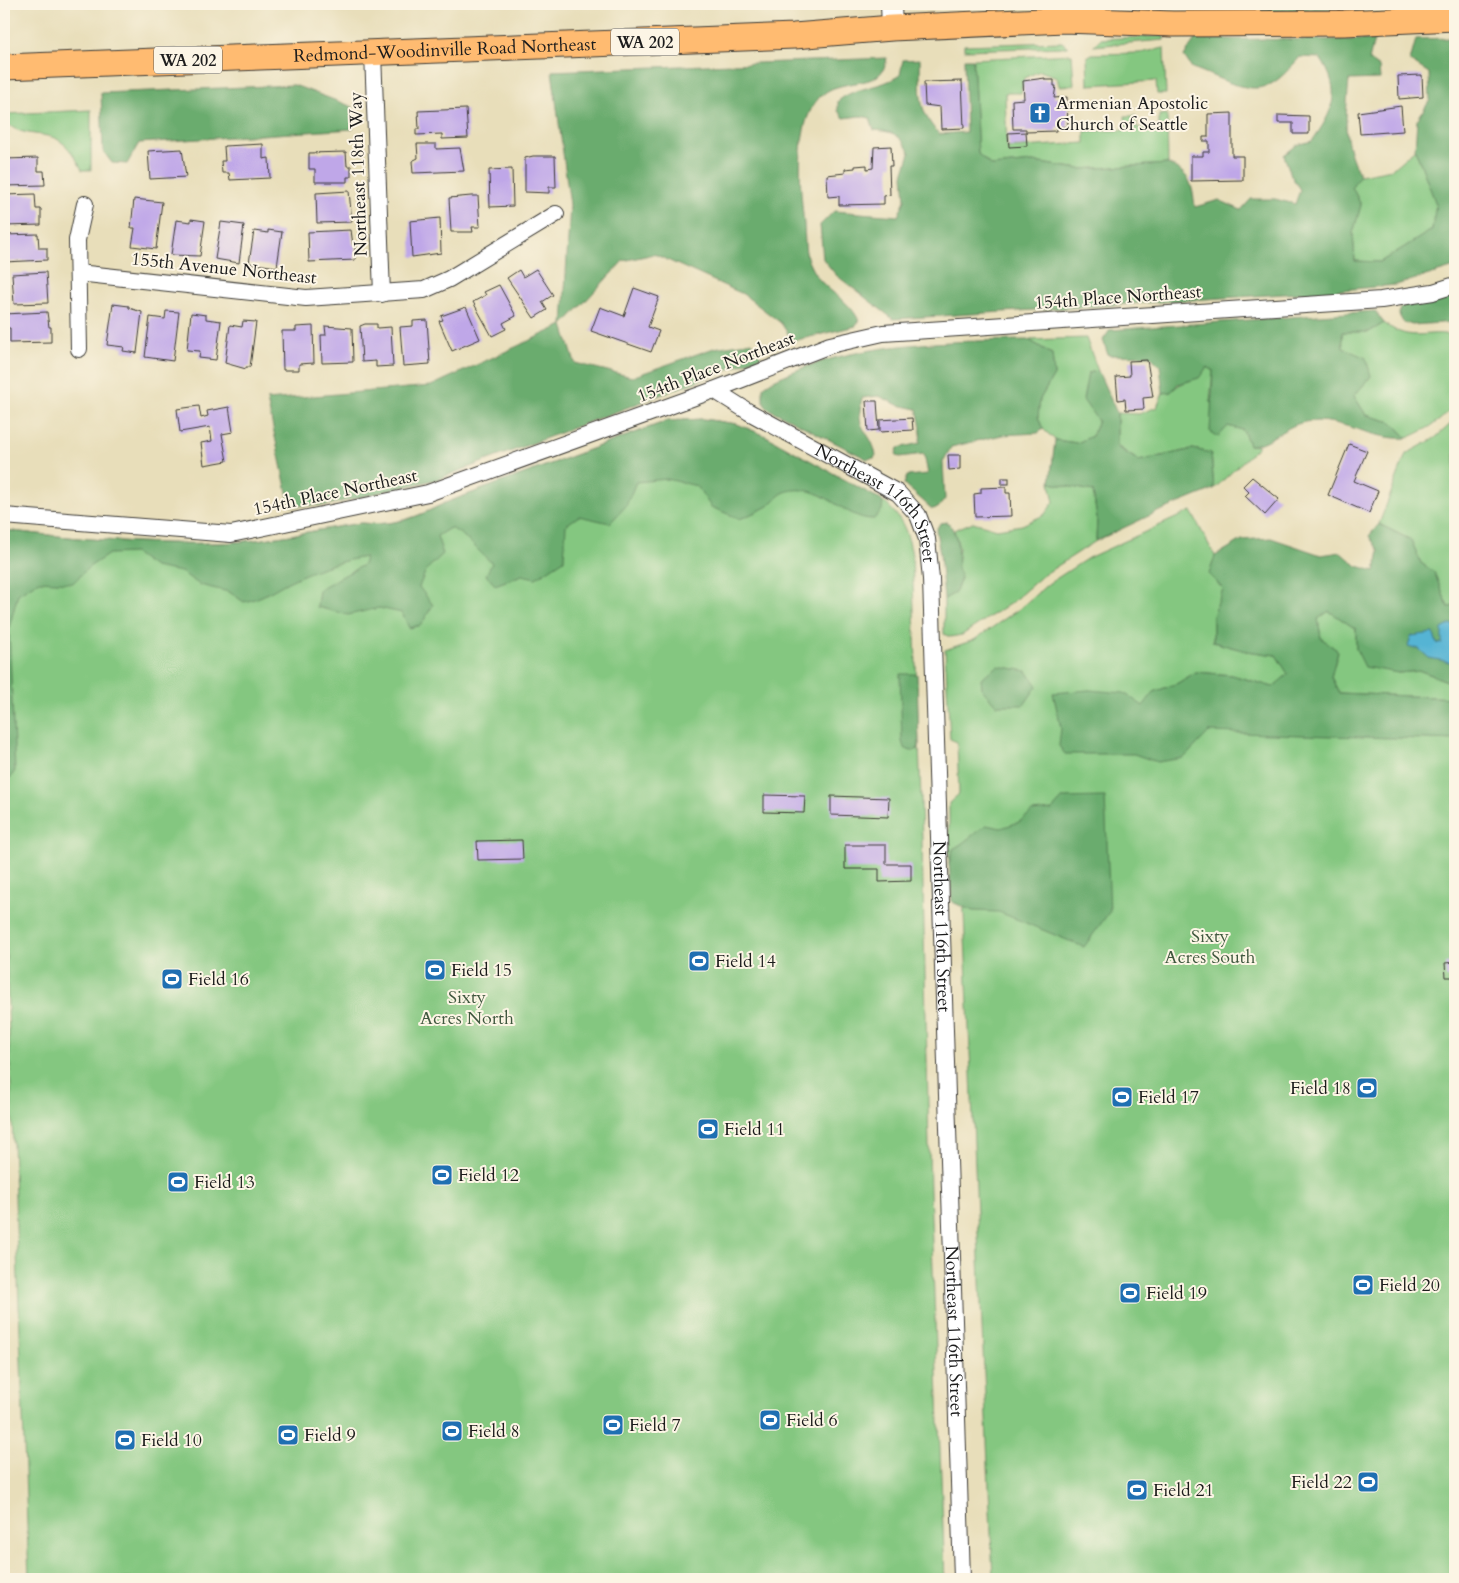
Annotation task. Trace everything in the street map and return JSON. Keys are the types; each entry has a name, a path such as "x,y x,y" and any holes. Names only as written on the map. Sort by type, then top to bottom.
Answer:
{"main road":[{"name":"Redmond-Woodinville Road Northeast","path":"4,67 794,36 891,16 1173,24 1334,23 1455,18"}],"street":[{"name":"Northeast 118th Way","path":"373,53 382,294"},
{"path":"79,349 78,240 85,204"},
{"name":"155th Avenue Northeast","path":"78,273 306,298 424,290 450,279 556,214"},
{"name":"154th Place Northeast","path":"4,516 231,534 428,494 714,390 830,345 900,330 1381,300 1433,292 1455,285"},
{"name":"Northeast 116th Street","path":"714,390 749,412 898,493 918,515 927,539 931,579 962,1579"}],"green space":[{"path":"1223,4 1264,4 1273,11 1223,6"},
{"path":"1264,4 1445,4 1273,11"},
{"path":"1164,36 1164,40 1093,46 1100,39"},
{"path":"1455,38 1455,267 1396,285 1331,291 893,319 836,275 823,259 820,225 834,211 898,216 905,200 903,175 910,153 903,142 892,133 874,130 870,118 860,116 844,118 838,111 838,101 845,96 892,80 900,75 903,60 920,59 920,91 923,108 926,116 939,134 966,132 964,59 973,59 978,154 992,166 1033,162 1080,169 1168,164 1186,176 1193,192 1195,207 1219,200 1241,210 1251,199 1275,199 1295,204 1300,190 1291,175 1284,155 1297,145 1312,141 1330,111 1333,91 1327,70 1320,58 1300,57 1283,75 1271,84 1252,88 1232,84 1192,68 1184,56 1195,39 1374,40 1369,60 1379,67 1380,79 1349,80 1346,129 1350,151 1360,175 1352,187 1361,205 1353,233 1355,261 1380,262 1432,230 1436,204 1415,149 1417,120 1430,100 1429,73 1410,61 1416,39"},
{"path":"1062,42 1068,47 964,50 964,45"},
{"path":"1164,48 1166,94 1157,94 1156,81 1088,85 1087,57 1092,54 1140,53"},
{"path":"1072,54 1074,85 1059,86 1057,77 1040,71 1024,78 1021,93 1005,93 1007,148 1085,143 1085,131 1126,130 1125,116 1136,116 1137,128 1159,127 1159,115 1167,114 1168,164 1080,169 1033,162 992,166 978,154 973,59"},
{"path":"887,58 885,67 875,77 862,82 837,87 822,95 811,109 801,146 801,189 808,261 821,282 855,313 859,321 856,326 793,341 781,323 743,294 654,254 623,261 563,325 570,205 552,71"},
{"path":"294,85 353,107 353,129 139,143 127,164 112,163 103,151 101,93"},
{"path":"91,110 91,170 82,170 69,149 57,139 18,130 7,122 5,114"},
{"path":"1415,149 1436,204 1432,230 1380,262 1355,261 1353,233 1361,205 1352,187 1360,175 1392,169"},
{"path":"1455,295 1455,322 1412,325 1403,322 1399,315 1400,308 1405,305"},
{"path":"1375,311 1384,323 1369,332 1342,332 1343,348 1366,358 1371,376 1354,396 1366,415 1392,422 1407,438 1381,436 1331,422 1318,421 1297,424 1269,439 1249,445 1243,430 1228,426 1218,437 1210,432 1213,370 1207,367 1199,378 1178,384 1171,392 1163,393 1160,366 1150,356 1108,355 1103,340 1110,330"},
{"path":"1384,323 1394,330 1412,335 1445,334 1455,336 1456,387 1455,400 1452,407 1435,424 1407,438 1392,422 1366,415 1354,396 1371,376 1343,348 1342,332 1369,332"},
{"path":"563,325 575,363 632,377 714,348 752,342 761,357 438,479 327,505 290,506 267,400 431,386"},
{"path":"1086,338 1098,371 1088,373 1098,421 1092,436 1077,443 1055,440 1043,429 1038,417 1040,399 1054,375 1052,354 1029,340"},
{"path":"1029,340 1052,354 1054,375 1040,399 1038,417 1043,429 1038,433 1002,435 951,447 943,462 945,499 938,508 932,509 904,484 907,476 928,474 924,454 899,457 896,454 898,448 920,443 921,427 917,409 898,405 879,396 862,398 860,409 861,424 870,439 876,455 874,458 867,459 767,408 763,400 763,387 775,379 824,361 853,354 911,345"},
{"path":"1207,367 1213,370 1210,402 1228,426 1243,430 1249,445 1259,446 1214,489 1211,453 1193,449 1139,461 1117,446 1117,413 1139,414 1157,407 1163,393 1171,392 1180,384 1198,377"},
{"path":"1098,371 1117,413 1117,447 1139,461 1193,449 1211,453 1214,489 1155,513 1096,541 1097,518 1093,491 1050,483 1055,440 1077,443 1092,436 1098,421 1083,400 1088,373"},
{"name":"Sixty Acres North","path":"703,419 737,424 766,436 883,501 900,519 912,555 921,798 930,1191 945,1579 29,1579 4,897 4,530 112,541 221,543 274,538 361,523 395,522 414,517 445,503 667,421"},
{"path":"703,419 737,424 766,436 883,501 882,510 874,519 864,518 816,493 805,490 793,490 784,492 768,506 740,519 711,507 697,486 667,479 636,482 626,506 610,523 579,516 566,525 564,560 536,578 522,575 495,585 486,575 492,563 467,539 450,528 437,536 443,554 426,570 419,587 433,605 421,625 409,628 402,613 379,608 348,615 317,607 319,589 363,565 365,557 318,569 290,581 263,596 244,602 229,592 200,585 181,572 154,567 134,553 109,554 89,567 73,583 39,581 18,594 9,628 15,771 11,777 4,778 4,530 112,541 221,543 274,538 361,523 395,522 414,517 445,503 667,421"},
{"path":"1455,420 1455,606 1448,607 1434,572 1421,563 1411,540 1379,524 1406,454 1435,438"},
{"path":"1050,483 1093,491 1097,518 1096,541 1042,576 1011,603 962,635 950,637 944,634 944,599 955,593 961,578 957,566 959,548 954,530 973,522 997,529 1022,525 1044,515 1054,502"},
{"name":"Sixty Acres South","path":"1191,511 1215,556 1210,574 1223,589 1213,616 1213,642 1246,651 1276,655 1289,674 1273,687 1232,675 1196,672 1178,683 1154,692 1455,701 1455,1579 993,1579 961,845 953,849 949,864 949,803 959,794 957,742 950,739 945,650 974,640 1019,609 1048,584 1088,558"},
{"path":"948,522 956,537 961,578 955,593 944,599 936,530 940,523"},
{"path":"1379,524 1411,540 1421,563 1434,572 1448,607 1455,606 1455,684 1421,671 1398,673 1365,667 1356,649 1356,629 1329,611 1318,619 1321,638 1338,651 1331,677 1339,693 1455,698 1455,740 1209,732 1184,758 1157,762 1134,754 1065,754 1059,746 1061,728 1053,693 1089,690 1124,693 1143,706 1154,692 1178,683 1196,672 1232,675 1273,687 1288,674 1276,655 1246,651 1213,642 1213,616 1223,589 1209,574 1215,556 1242,540 1271,538 1321,555 1341,552 1357,566 1375,571 1379,551 1369,536"},
{"path":"1329,611 1356,629 1356,649 1398,673 1421,671 1455,684 1455,698 1339,693 1331,677 1338,651 1321,638 1318,619"},
{"path":"998,666 1027,671 1037,686 1024,705 996,705 982,689 981,678"},
{"path":"900,674 917,674 919,746 917,750 911,751 904,748 902,741"},
{"path":"1105,797 1110,911 1084,947 999,912 973,911 952,902 949,864 953,849 986,825 1001,828 1019,822 1032,812 1052,810 1063,798"}],"water":[{"path":"1451,624 1455,627 1455,663 1429,658 1419,649 1408,646 1411,636 1433,633 1437,643 1442,644 1442,629"}],"building":[{"path":"1422,75 1423,97 1399,99 1398,76"},
{"name":"Armenian Apostolic Church of Seattle","path":"1045,78 1045,80 1054,80 1054,86 1056,86 1054,98 1067,97 1068,127 1056,127 1056,131 1026,132 1026,129 1013,129 1012,100 1024,99 1023,81"},
{"path":"962,81 964,128 941,129 940,107 925,105 924,82"},
{"path":"1401,106 1403,131 1360,134 1358,112"},
{"path":"466,109 468,138 442,139 442,134 416,135 416,129 419,129 418,111"},
{"path":"1232,113 1232,156 1243,156 1243,180 1191,181 1191,156 1203,156 1203,152 1209,152 1209,141 1203,141 1203,137 1208,137 1208,114"},
{"path":"1278,115 1309,116 1309,134 1293,134 1293,123 1278,123"},
{"path":"1026,132 1027,146 1009,147 1008,133"},
{"path":"263,144 263,159 269,158 270,178 230,180 229,173 222,173 221,161 225,161 224,146"},
{"path":"417,144 436,144 436,149 460,148 464,171 413,173 412,161 418,158"},
{"path":"891,146 892,166 889,166 890,195 884,196 884,204 839,205 839,196 828,197 827,175 845,173 845,169 855,168 855,166 867,165 867,169 873,168 874,147"},
{"path":"182,149 186,177 150,179 148,151"},
{"path":"346,152 347,166 351,166 351,177 347,177 347,182 315,182 315,169 309,169 309,153"},
{"path":"555,156 556,187 549,187 549,193 525,192 525,158"},
{"path":"38,158 38,171 44,171 45,185 4,186 4,159"},
{"path":"512,169 513,206 490,207 489,170"},
{"path":"349,191 352,222 317,223 316,193"},
{"path":"35,194 36,209 41,209 41,225 4,226 4,195"},
{"path":"478,196 480,227 472,227 473,232 451,232 449,198"},
{"path":"134,199 162,202 156,249 132,246 135,228 131,228"},
{"path":"440,218 441,253 412,257 410,221"},
{"path":"191,219 205,221 200,256 171,255 176,220 191,222"},
{"path":"221,222 244,225 239,263 215,259"},
{"path":"268,230 282,232 277,267 249,263 254,231 268,233"},
{"path":"351,230 353,245 355,245 355,260 309,262 308,232"},
{"path":"38,234 39,248 47,248 47,260 4,262 5,235"},
{"path":"536,269 553,295 542,302 547,310 534,318 507,278 519,270 523,277"},
{"path":"46,272 48,303 14,304 12,274"},
{"path":"499,285 516,316 503,323 506,329 492,336 473,302 486,295 484,292"},
{"path":"634,288 659,297 648,327 659,331 651,352 591,331 600,307 624,316"},
{"path":"113,304 129,306 129,308 142,312 137,353 123,351 124,347 107,345"},
{"path":"466,307 480,339 452,351 439,321 443,320 441,316"},
{"path":"166,311 179,312 173,361 145,357 150,317 165,319"},
{"path":"47,312 49,327 51,327 51,342 10,343 10,328 5,328 4,314"},
{"path":"191,313 206,315 206,319 221,321 216,360 199,358 200,351 187,350"},
{"path":"427,320 430,364 403,366 400,327 413,326 413,321"},
{"path":"243,321 256,322 250,367 246,367 246,369 225,363 230,325 242,327"},
{"path":"377,324 377,328 391,327 393,366 376,367 376,361 362,362 360,326"},
{"path":"313,326 314,363 299,364 299,370 283,370 282,331 296,331 296,327"},
{"path":"325,326 352,328 353,362 322,363 321,335 326,335"},
{"path":"1147,360 1153,397 1143,398 1144,409 1126,410 1125,399 1118,400 1116,377 1130,376 1129,361"},
{"path":"866,401 877,401 879,430 868,431"},
{"path":"199,406 201,418 208,416 207,411 229,407 233,432 222,434 227,461 204,465 201,443 212,441 210,427 180,432 177,409"},
{"path":"912,418 913,430 880,432 880,420"},
{"path":"1349,444 1367,451 1354,481 1378,491 1369,513 1328,495"},
{"path":"948,455 960,455 960,469 949,470"},
{"path":"1252,477 1279,499 1265,515 1245,496 1249,492 1243,486"},
{"path":"1002,478 1009,478 1009,484 1002,484"},
{"path":"1006,487 1006,493 1010,493 1011,516 975,517 974,494 981,493 981,488"},
{"path":"764,795 805,796 804,813 764,812"},
{"path":"831,796 889,798 888,817 831,815"},
{"path":"522,840 523,859 478,860 477,841"},
{"path":"845,845 886,845 886,864 911,864 911,881 879,882 879,869 845,869"},
{"path":"1455,962 1455,977 1446,977 1445,963"}],"place":[{"name":"Armenian Apostolic Church of Seattle","path":"1040,113"},
{"name":"Field 14","path":"699,961"},
{"name":"Field 15","path":"435,970"},
{"name":"Field 16","path":"172,979"},
{"name":"Field 18","path":"1367,1088"},
{"name":"Field 17","path":"1122,1097"},
{"name":"Field 11","path":"708,1129"},
{"name":"Field 12","path":"442,1175"},
{"name":"Field 13","path":"178,1182"},
{"name":"Field 20","path":"1363,1285"},
{"name":"Field 19","path":"1130,1293"},
{"name":"Field 6","path":"770,1420"},
{"name":"Field 7","path":"613,1425"},
{"name":"Field 8","path":"452,1431"},
{"name":"Field 9","path":"288,1435"},
{"name":"Field 10","path":"125,1440"},
{"name":"Field 22","path":"1368,1482"},
{"name":"Field 21","path":"1137,1490"}]}
